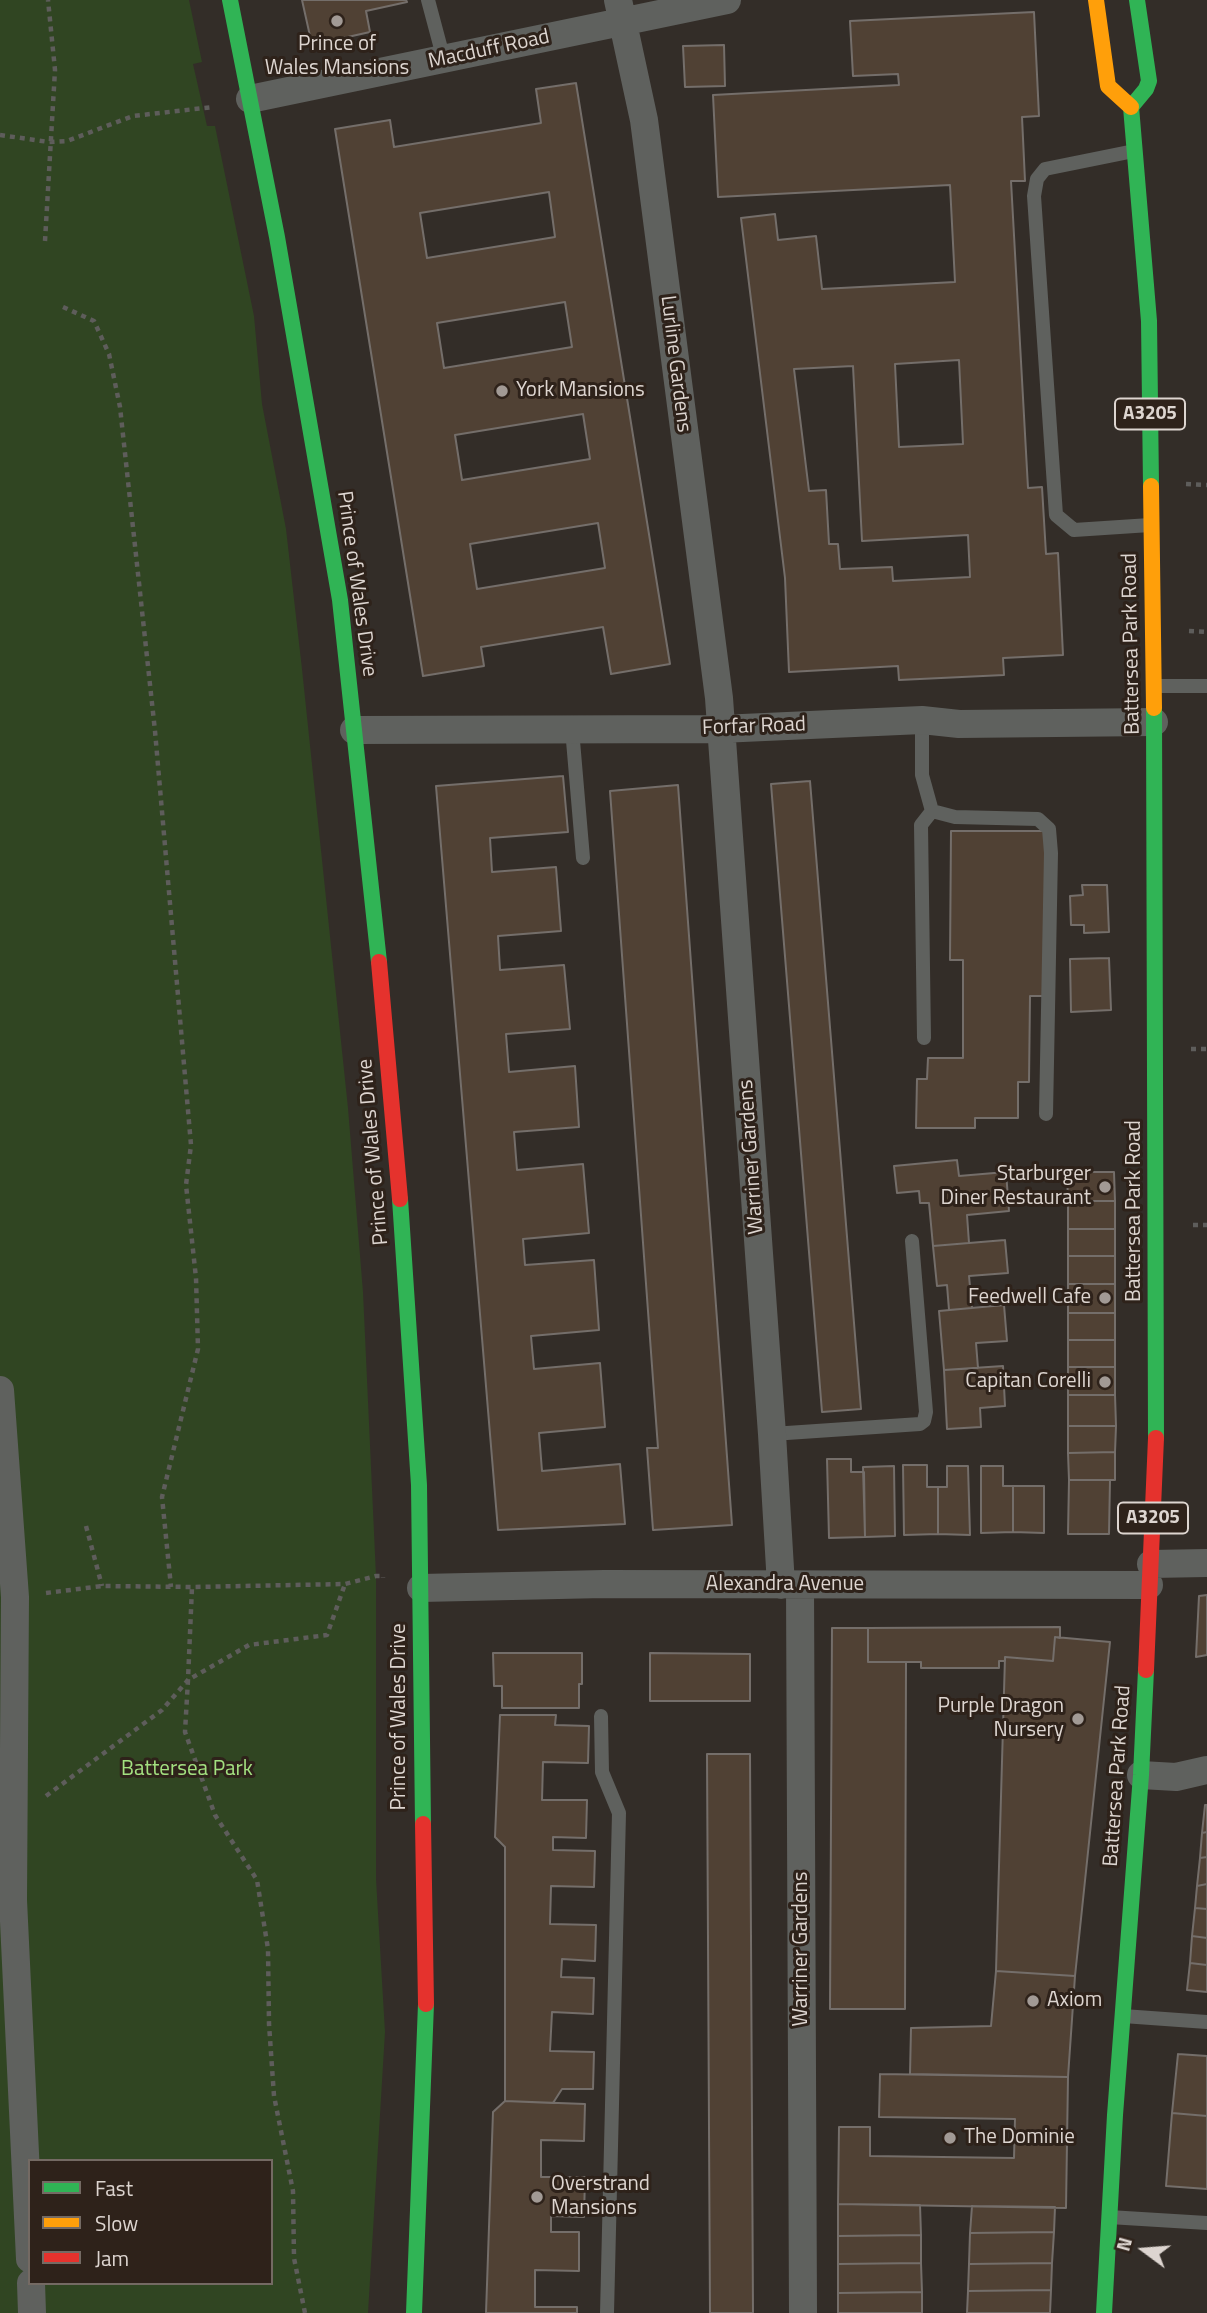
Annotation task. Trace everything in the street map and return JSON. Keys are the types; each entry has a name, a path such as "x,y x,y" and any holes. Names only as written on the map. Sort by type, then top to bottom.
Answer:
{"main road":[{"name":"Prince of Wales Drive","path":"230,0 278,237 340,600 381,980 403,1233 419,1485 426,2020 414,2313"},
{"path":"1096,0 1108,86 1131,107 1149,81 1136,0"},
{"name":"Battersea Park Road","path":"1104,2313 1108,2217 1140,1775 1156,1456 1154,686 1149,321 1131,107"}],"street":[{"name":"Macduff Road","path":"250,99 444,60 621,11 727,0"},
{"name":"Lurline Gardens","path":"621,11 645,120 719,698 720,729"},
{"name":"Forfar Road","path":"354,730 720,729 922,720 959,724 1154,722"},
{"name":"Warriner Gardens","path":"720,729 772,1434 791,1585 803,2313"},
{"path":"0,1390 15,1597 13,1900 28,2217"},
{"name":"Alexandra Avenue","path":"421,1588 604,1584 791,1585 1150,1574 1207,1563"},
{"path":"1140,1775 1176,1777 1207,1770"},
{"path":"31,2285 32,2313"}],"lane":[{"path":"428,0 444,60"},
{"path":"1135,151 1045,169 1037,180 1034,196 1056,515 1074,530 1151,525"},
{"path":"1154,686 1207,686"},
{"path":"922,720 922,775 932,811"},
{"path":"572,729 583,858"},
{"path":"924,1038 921,824 932,811"},
{"path":"932,811 956,817 1038,819 1049,829 1051,853 1046,1114"},
{"path":"772,1434 920,1424 924,1421 926,1412 912,1241"},
{"path":"601,1716 602,1772 619,1813 607,2313"},
{"path":"1122,2016 1207,2022"},
{"path":"1108,2217 1207,2223"}],"path":[{"path":"45,241 55,70 48,0"},
{"path":"0,135 49,142 79,137 133,116 211,107 226,109 250,99"},
{"path":"63,307 94,321 109,354 120,407 155,731 191,1145 186,1185 196,1278 198,1349 162,1497 172,1587"},
{"path":"86,1526 102,1586"},
{"path":"15,1597 102,1586 345,1584 383,1576 383,1588"},
{"path":"14,1818 162,1710 188,1680 248,1644 327,1635 345,1584"},
{"path":"192,1587 185,1732 215,1815 257,1880 268,1949 274,2096 293,2191 294,2258 305,2313"}],"green space":[{"name":"Battersea Park","path":"0,0 189,0 202,62 193,64 207,126 215,126 254,316 262,404 286,529 302,669 348,1108 363,1292 376,1576 376,1879 385,2032 368,2313 0,2313"}],"building":[{"name":"Prince of Wales Mansions","path":"302,0 407,2 366,11 370,32 312,45"},
{"path":"1034,12 1039,116 1022,117 1025,181 1011,181 1028,488 1042,487 1046,554 1058,553 1063,655 1003,658 1004,675 899,680 898,666 789,672 785,578 741,218 775,214 778,240 816,236 822,289 955,282 950,185 718,197 713,95 899,85 898,74 853,76 850,21","holes":["959,360 963,444 899,447 895,364","853,366 862,541 968,535 970,577 893,581 892,567 840,569 838,544 829,544 826,490 809,491 794,369"]},
{"path":"724,45 725,86 685,87 683,46"},
{"name":"York Mansions","path":"576,83 670,664 611,674 603,627 481,647 484,666 423,676 335,129 390,120 394,147 541,123 536,89","holes":["549,192 555,237 427,258 420,213","565,302 572,347 444,368 437,323","583,414 590,459 462,480 455,435","598,523 605,568 477,589 470,544"]},
{"path":"563,776 568,832 490,838 492,872 556,867 561,931 498,936 500,970 564,965 570,1029 506,1034 509,1072 575,1066 579,1127 514,1132 517,1170 583,1164 589,1233 523,1239 525,1265 594,1260 599,1330 531,1336 534,1369 600,1363 605,1427 539,1433 542,1471 620,1464 625,1524 498,1530 436,786"},
{"path":"810,781 861,1409 822,1412 771,784"},
{"path":"678,785 732,1525 653,1530 647,1448 658,1448 610,791"},
{"path":"951,831 1046,831 1044,996 1030,996 1029,1082 1018,1082 1018,1118 975,1118 975,1128 916,1128 917,1079 927,1079 928,1058 963,1058 963,960 950,960"},
{"path":"1082,885 1107,885 1109,932 1084,933 1084,925 1071,925 1070,896 1083,895"},
{"path":"1109,958 1111,1010 1071,1012 1070,959"},
{"path":"957,1160 959,1176 1006,1172 1009,1211 967,1215 969,1243 933,1246 929,1203 920,1203 919,1191 897,1193 894,1166"},
{"path":"1067,1172 1114,1172 1115,1201 1068,1201"},
{"path":"1068,1201 1115,1201 1115,1229 1068,1229"},
{"path":"1068,1229 1115,1229 1115,1256 1068,1256"},
{"path":"1005,1240 1008,1273 969,1276 972,1308 949,1310 947,1285 937,1286 933,1246"},
{"path":"1068,1256 1115,1256 1115,1284 1068,1284"},
{"path":"1068,1284 1115,1284 1115,1313 1068,1313"},
{"path":"1004,1305 1007,1341 976,1343 978,1368 944,1370 939,1311"},
{"path":"1068,1313 1115,1313 1115,1340 1068,1340"},
{"path":"1068,1340 1115,1340 1115,1367 1068,1367"},
{"path":"1003,1366 1005,1406 980,1408 981,1427 947,1429 944,1370"},
{"path":"1068,1367 1115,1367 1115,1395 1068,1395"},
{"path":"1068,1395 1115,1395 1116,1426 1068,1426"},
{"path":"1068,1426 1116,1426 1115,1452 1068,1453"},
{"path":"1115,1452 1115,1480 1069,1480 1068,1453"},
{"path":"827,1459 851,1459 851,1472 864,1472 865,1537 829,1538"},
{"path":"903,1465 927,1465 927,1487 938,1487 938,1534 904,1535"},
{"path":"894,1466 895,1536 865,1537 863,1467"},
{"path":"947,1466 968,1466 970,1535 938,1534 938,1487 947,1487"},
{"path":"981,1466 1003,1466 1003,1486 1013,1486 1013,1532 981,1533"},
{"path":"1069,1480 1110,1480 1109,1534 1068,1534"},
{"path":"1013,1486 1044,1486 1044,1533 1013,1532"},
{"path":"1207,1595 1207,1655 1196,1657 1199,1596"},
{"path":"1060,1627 1060,1638 1055,1637 1053,1661 1005,1657 1005,1661 999,1661 999,1668 921,1668 921,1662 868,1662 868,1628"},
{"path":"832,1628 868,1628 868,1662 906,1662 905,2009 830,2009"},
{"path":"1055,1637 1110,1642 1075,1976 996,1971 1005,1657 1053,1661"},
{"path":"493,1653 582,1653 579,1708 502,1708 502,1686 494,1686"},
{"path":"650,1653 750,1654 750,1701 650,1701"},
{"path":"500,1715 556,1715 555,1725 589,1726 588,1763 543,1762 542,1800 587,1800 586,1838 553,1837 553,1850 595,1851 594,1887 551,1886 550,1924 596,1925 595,1961 562,1959 561,1977 594,1978 593,2014 552,2012 550,2051 594,2052 593,2089 562,2089 553,2103 505,2101 505,1847 495,1837"},
{"path":"707,1754 750,1754 753,2313 710,2313"},
{"path":"1205,1805 1207,1832 1202,1833"},
{"path":"1207,1832 1207,1857 1200,1858 1202,1833"},
{"path":"1207,1857 1207,1884 1197,1886 1200,1858"},
{"path":"1207,1884 1207,1909 1195,1908 1197,1886"},
{"path":"1195,1908 1207,1909 1207,1938 1192,1936"},
{"path":"1192,1936 1207,1938 1207,1965 1190,1963"},
{"path":"1190,1963 1207,1965 1207,1992 1187,1990"},
{"name":"Axiom","path":"996,1971 1075,1976 1068,2077 910,2074 911,2028 991,2026"},
{"path":"1178,2054 1207,2056 1207,2116 1172,2113"},
{"name":"The Dominie","path":"880,2074 1068,2077 1066,2208 838,2204 839,2127 870,2127 870,2156 1014,2158 1015,2119 879,2117"},
{"name":"Overstrand Mansions","path":"505,2101 585,2104 584,2141 541,2140 541,2177 585,2177 584,2217 551,2216 551,2232 579,2232 579,2271 535,2270 535,2307 577,2307 577,2313 486,2313 493,2112"},
{"path":"1172,2113 1207,2116 1207,2189 1166,2186"},
{"path":"838,2204 920,2205 921,2235 838,2236"},
{"path":"972,2206 1055,2207 1054,2232 970,2233"},
{"path":"1054,2232 1052,2263 969,2264 970,2233"},
{"path":"921,2235 921,2263 838,2264 838,2236"},
{"path":"921,2263 922,2292 838,2293 838,2264"},
{"path":"1052,2263 1051,2290 968,2291 969,2264"},
{"path":"1051,2290 1050,2313 967,2313 968,2291"},
{"path":"922,2292 922,2313 838,2313 838,2293"}],"traffic: fast":[{"path":"230,0 277,237 340,600 379,962"},
{"path":"1137,0 1149,81 1131,107 1149,321 1151,486"},
{"path":"1154,708 1156,1438"},
{"path":"400,1199 419,1485 423,1824"},
{"path":"1104,2313 1146,1670"},
{"path":"414,2313 426,2004"}],"traffic: slow":[{"path":"1096,0 1108,86 1131,107"},
{"path":"1151,486 1154,708"}],"traffic: jam":[{"path":"379,962 400,1199"},
{"path":"1146,1670 1156,1438"},
{"path":"423,1824 426,2004"}],"place":[{"name":"Prince of Wales Mansions","path":"337,21"},
{"name":"York Mansions","path":"502,391"},
{"name":"Starburger Diner Restaurant","path":"1105,1187"},
{"name":"Feedwell Cafe","path":"1105,1298"},
{"name":"Capitan Corelli","path":"1105,1382"},
{"name":"Purple Dragon Nursery","path":"1078,1719"},
{"name":"Axiom","path":"1033,2001"},
{"name":"The Dominie","path":"950,2138"},
{"name":"Overstrand Mansions","path":"537,2197"}]}
